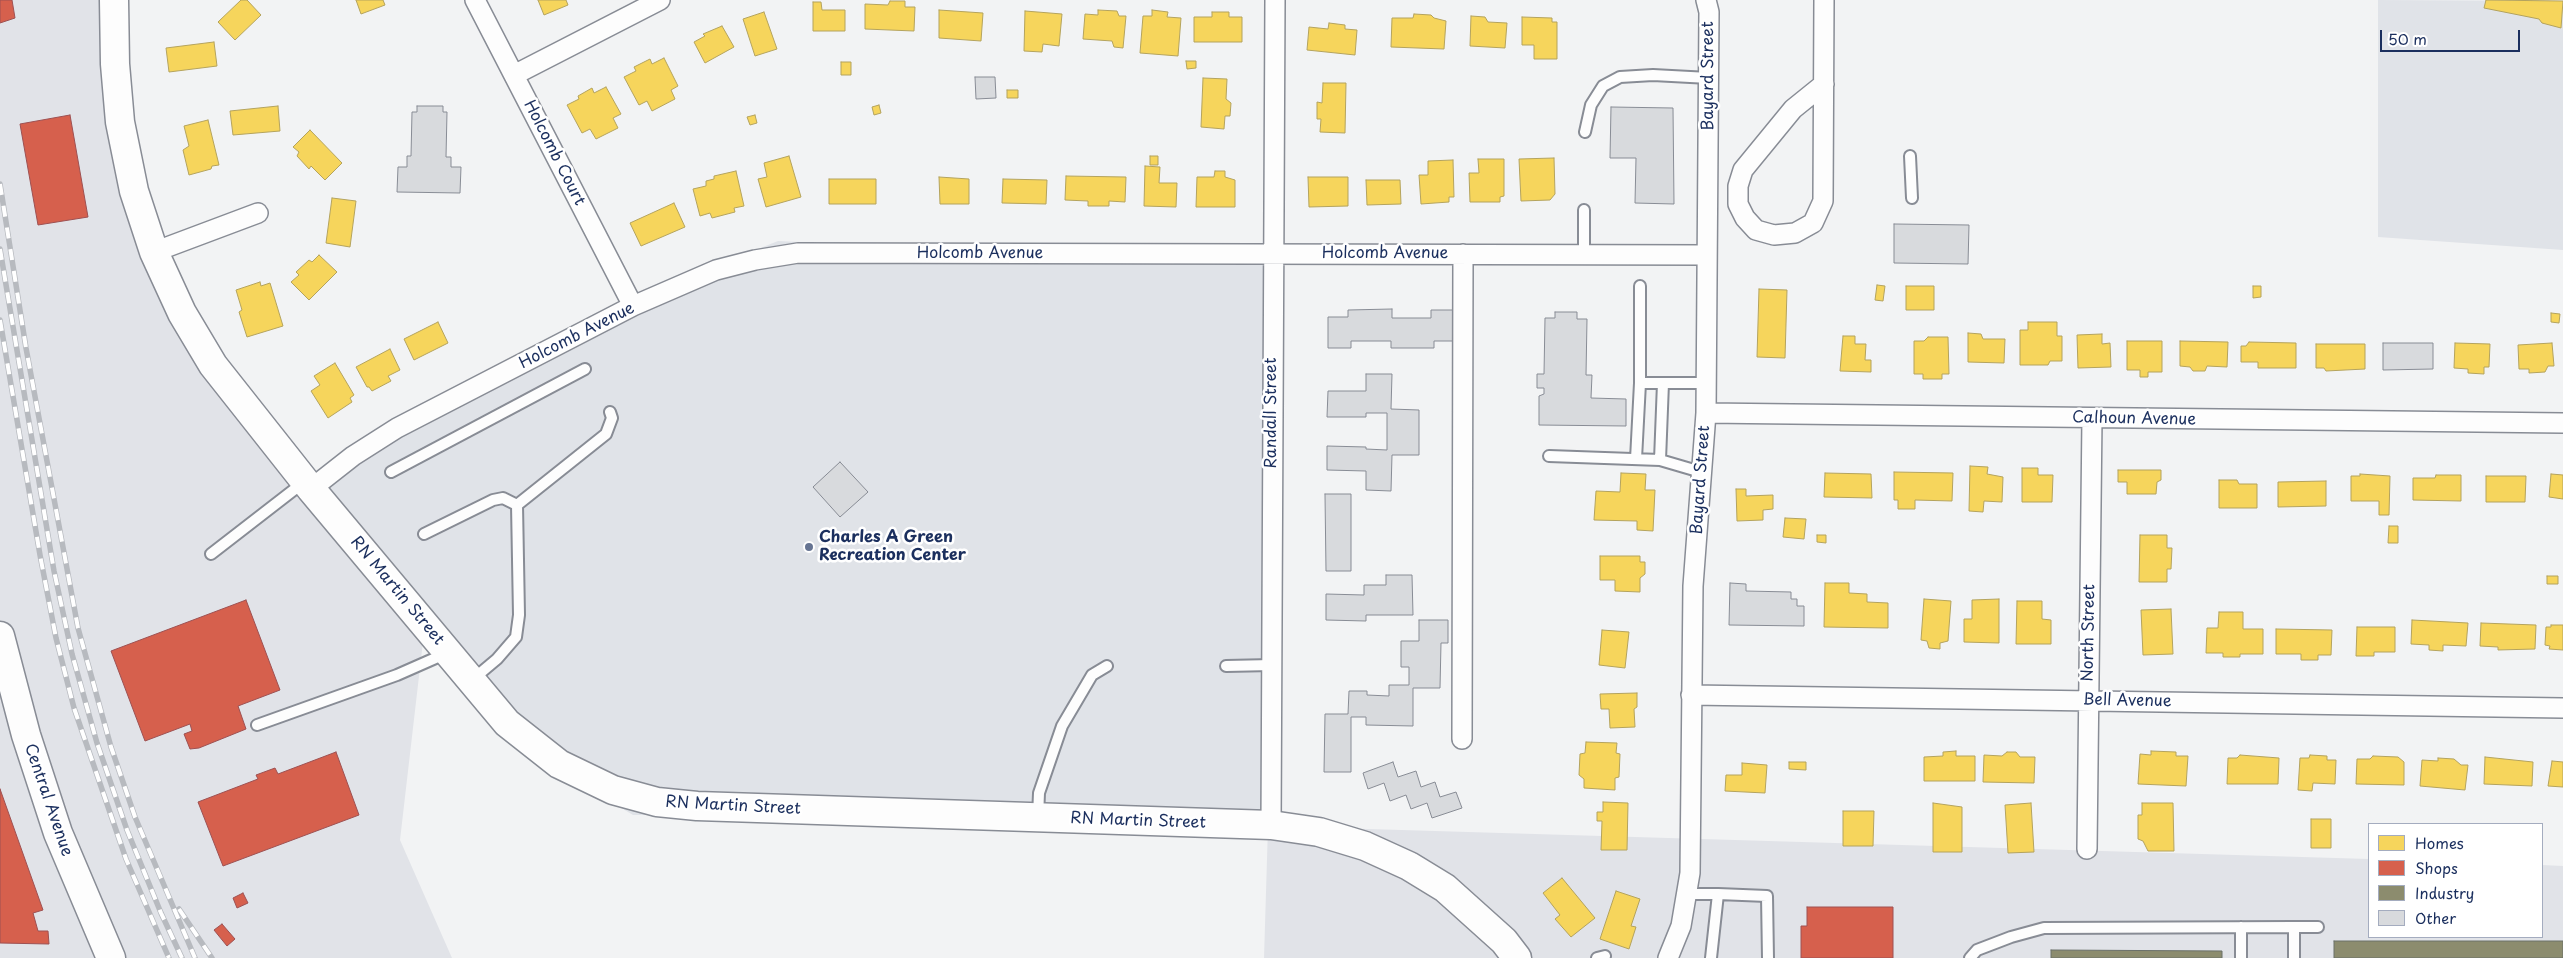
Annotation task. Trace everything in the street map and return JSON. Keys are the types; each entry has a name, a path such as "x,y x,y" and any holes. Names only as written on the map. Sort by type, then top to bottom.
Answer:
{"street":[{"name":"RN Martin Street","path":"114,0 115,64 120,122 134,191 154,252 182,314 213,366 308,485 507,724 559,764 613,790 657,802 705,806 1271,825 1319,832 1356,843 1409,866 1445,888 1504,940 1517,958"},
{"name":"Holcomb Court","path":"475,0 633,306"},
{"path":"514,75 660,0"},
{"name":"Randall Street","path":"1271,825 1275,0"},
{"name":"Bayard Street","path":"1668,958 1681,926 1690,873 1693,586 1706,414 1709,12 1706,0"},
{"path":"1824,0 1824,84 1830,155 1829,197 1813,223 1795,233 1774,235 1756,230 1745,218 1738,204 1738,186 1743,170 1793,109 1824,84"},
{"path":"154,252 258,213"},
{"name":"Holcomb Avenue","path":"308,485 397,428 633,306 716,270 755,260 798,253 1707,255"},
{"path":"1462,739 1464,254"},
{"name":"Calhoun Avenue","path":"1706,414 2563,423"},
{"name":"North Street","path":"2087,849 2092,418"},
{"name":"Central Avenue","path":"0,636 26,735 58,833 110,958"},
{"name":"Bell Avenue","path":"1691,695 2563,708"}],"lane":[{"path":"1585,132 1591,105 1603,86 1620,76 1654,75 1709,78"},
{"path":"1910,156 1912,198"},
{"path":"1584,210 1584,255"},
{"path":"1636,459 1640,383 1640,286"},
{"path":"392,472 585,370"},
{"path":"1640,383 1706,383"},
{"path":"1660,460 1663,383"},
{"path":"517,506 606,434 612,418 610,412"},
{"path":"1549,456 1660,460 1701,472"},
{"path":"210,554 308,485"},
{"path":"424,534 493,500 503,498 517,506"},
{"path":"471,680 497,659 516,637 519,615 517,506"},
{"path":"257,725 397,676 448,652"},
{"path":"1226,666 1272,665"},
{"path":"1038,817 1039,793 1062,726 1092,674 1107,666"},
{"path":"1686,894 1767,896 1768,958"},
{"path":"1711,958 1718,894"},
{"path":"2240,958 2241,927"},
{"path":"2294,927 2294,958"},
{"path":"1970,958 1977,950 2011,936 2044,928 2318,927"}],"shaded area":[{"path":"0,0 113,0 118,96 191,329 424,633 400,840 452,958 0,958"},
{"path":"2378,0 2563,1 2563,250 2378,237"},
{"name":"Charles A Green Recreation Center","path":"778,241 1266,264 1268,826 975,814 633,815 511,742 302,487 485,389 594,315"},
{"path":"1268,826 2368,859 2368,938 2543,938 2543,865 2563,866 2563,958 1264,958"}],"building: Homes":[{"path":"241,0 247,0 261,15 235,40 218,22"},
{"path":"356,0 383,0 385,5 361,14"},
{"path":"538,0 566,0 568,5 544,15"},
{"path":"2486,0 2563,1 2561,28 2542,23 2539,19 2484,8"},
{"path":"890,1 905,1 905,7 915,7 914,31 865,29 865,4 888,5"},
{"path":"813,2 821,2 822,10 845,10 845,31 813,31"},
{"path":"939,10 983,13 981,41 939,38"},
{"path":"1098,10 1117,11 1119,16 1126,16 1123,48 1114,47 1112,41 1083,39 1085,14 1098,15"},
{"path":"1152,10 1168,12 1167,17 1181,18 1178,56 1140,53 1143,16 1152,16"},
{"path":"1025,11 1062,14 1059,46 1043,44 1042,52 1024,51"},
{"path":"764,12 777,49 755,56 743,19"},
{"path":"1212,12 1229,12 1229,17 1242,17 1242,42 1194,42 1194,17 1212,17"},
{"path":"1414,14 1431,15 1434,18 1446,21 1444,49 1391,47 1392,18 1413,18"},
{"path":"1471,16 1485,17 1488,22 1507,23 1505,48 1470,46"},
{"path":"1522,17 1552,18 1552,22 1557,22 1557,59 1534,59 1534,45 1522,45"},
{"path":"1329,23 1345,25 1345,29 1357,30 1355,55 1307,50 1309,27 1328,29"},
{"path":"722,26 734,47 705,63 694,42 705,36 703,34"},
{"path":"214,42 217,66 169,72 166,48"},
{"path":"664,58 678,86 671,90 675,99 652,111 647,101 639,105 624,77 636,71 634,67 650,59 652,64"},
{"path":"1186,61 1196,61 1196,68 1187,69"},
{"path":"841,62 851,62 851,75 841,75"},
{"path":"1203,78 1227,79 1226,99 1231,103 1230,116 1225,116 1224,129 1201,127"},
{"path":"1323,83 1346,83 1345,133 1320,132 1321,119 1317,119 1317,102 1322,103"},
{"path":"606,87 621,114 613,118 618,128 596,139 590,129 582,133 567,105 579,99 578,96 592,88 594,93"},
{"path":"1007,90 1018,90 1018,98 1007,98"},
{"path":"879,105 881,113 874,115 872,107"},
{"path":"278,106 280,131 233,135 230,111"},
{"path":"755,115 757,123 750,125 747,117"},
{"path":"208,120 219,165 189,175 183,150 189,146 184,126"},
{"path":"310,130 342,163 325,180 311,166 309,169 297,156 299,152 293,147"},
{"path":"789,156 801,197 766,207 758,179 767,177 764,163"},
{"path":"1150,156 1158,156 1158,165 1150,165"},
{"path":"1554,158 1555,194 1550,200 1521,201 1519,159"},
{"path":"1478,159 1504,159 1504,196 1500,197 1500,202 1470,202 1469,173 1479,173"},
{"path":"1453,160 1454,197 1449,197 1449,202 1421,204 1419,175 1428,175 1428,161"},
{"path":"1145,166 1160,167 1159,183 1177,183 1176,207 1144,206"},
{"path":"736,171 744,206 734,208 735,212 712,218 710,213 700,216 693,189 706,186 706,181 714,179 714,176"},
{"path":"1215,171 1225,171 1225,177 1235,180 1235,207 1196,207 1197,177 1214,177"},
{"path":"1066,176 1126,177 1125,202 1109,201 1109,206 1088,206 1088,201 1065,200"},
{"path":"939,177 969,179 969,204 940,204"},
{"path":"1308,177 1348,177 1348,206 1309,207"},
{"path":"829,179 876,179 876,204 829,204"},
{"path":"1003,179 1047,180 1046,204 1002,203"},
{"path":"1366,180 1400,180 1401,204 1367,205"},
{"path":"332,198 356,201 350,247 326,243"},
{"path":"674,203 685,227 641,246 630,223"},
{"path":"319,255 337,272 309,300 291,282 299,275 296,272 309,260 312,262"},
{"path":"260,282 261,286 270,283 283,326 247,337 239,312 242,310 236,290"},
{"path":"1877,285 1885,286 1883,301 1875,300"},
{"path":"1906,286 1934,286 1934,310 1906,310"},
{"path":"2253,286 2261,286 2261,297 2253,298"},
{"path":"1759,289 1787,290 1785,358 1757,357"},
{"path":"2551,313 2560,314 2559,323 2551,322"},
{"path":"438,322 448,343 414,360 404,339"},
{"path":"2028,322 2057,322 2057,336 2062,336 2062,361 2050,361 2048,365 2020,365 2020,330 2028,330"},
{"path":"1968,333 1981,334 1983,339 2005,339 2004,363 1968,362"},
{"path":"2102,334 2102,344 2110,343 2111,367 2078,368 2077,335"},
{"path":"1843,336 1855,336 1855,344 1866,344 1865,360 1871,360 1871,372 1840,371"},
{"path":"1928,337 1948,337 1949,374 1942,374 1942,379 1923,379 1923,374 1914,374 1914,341 1924,341"},
{"path":"2127,341 2162,341 2162,372 2148,372 2148,377 2140,377 2140,370 2127,370"},
{"path":"2180,341 2228,342 2227,367 2207,366 2205,371 2193,371 2190,367 2180,366"},
{"path":"2249,342 2296,343 2296,368 2258,368 2258,362 2241,362 2241,346 2246,346"},
{"path":"2455,343 2490,344 2489,367 2484,367 2484,374 2468,373 2468,369 2454,368"},
{"path":"2552,343 2554,366 2548,366 2545,372 2529,373 2529,369 2519,369 2518,345"},
{"path":"2316,344 2365,344 2365,369 2326,371 2324,368 2316,368"},
{"path":"390,349 400,370 388,376 391,381 372,391 367,387 356,367"},
{"path":"335,363 354,395 350,398 352,402 328,418 311,391 320,385 314,376"},
{"path":"1970,466 1988,467 1987,474 2003,477 2002,502 1984,501 1983,512 1969,511"},
{"path":"2022,468 2038,468 2038,475 2053,475 2052,502 2022,502"},
{"path":"2118,470 2161,470 2161,480 2157,482 2156,494 2127,494 2127,482 2118,482"},
{"path":"1894,472 1953,473 1952,501 1915,500 1915,509 1898,509 1898,500 1894,500"},
{"path":"1621,473 1646,474 1645,490 1655,490 1653,531 1637,530 1637,521 1594,520 1596,491 1620,492"},
{"path":"1825,473 1871,474 1872,498 1824,497"},
{"path":"2360,474 2390,476 2389,515 2379,515 2379,501 2351,501 2351,476 2360,476"},
{"path":"2551,474 2563,475 2563,499 2549,497"},
{"path":"2436,475 2461,475 2461,501 2413,500 2413,478 2435,478"},
{"path":"2486,476 2526,476 2525,502 2486,502"},
{"path":"2219,480 2237,480 2239,484 2257,484 2257,508 2219,508"},
{"path":"2326,481 2326,506 2278,507 2278,482"},
{"path":"1736,489 1746,489 1746,496 1773,495 1773,509 1763,510 1763,520 1737,521"},
{"path":"1785,518 1806,519 1804,539 1783,537"},
{"path":"2389,526 2398,526 2398,543 2388,543"},
{"path":"1817,535 1826,535 1826,543 1817,542"},
{"path":"2140,535 2167,535 2167,548 2172,548 2171,569 2167,569 2167,582 2139,582"},
{"path":"1600,556 1640,556 1640,562 1645,562 1645,574 1640,578 1640,592 1615,591 1615,580 1600,580"},
{"path":"2547,576 2558,576 2558,584 2547,584"},
{"path":"1825,583 1849,583 1849,593 1867,594 1867,602 1888,603 1888,628 1824,627"},
{"path":"1924,599 1951,601 1948,641 1940,643 1940,649 1929,648 1927,641 1921,640"},
{"path":"1999,599 1999,643 1964,642 1964,619 1972,619 1972,600"},
{"path":"2017,601 2042,601 2042,619 2051,620 2051,644 2016,644"},
{"path":"2171,609 2173,654 2143,655 2141,610"},
{"path":"2219,612 2243,612 2243,629 2263,629 2263,654 2240,654 2240,657 2223,657 2223,653 2206,653 2207,628 2218,628"},
{"path":"2412,620 2468,623 2466,646 2443,645 2443,651 2429,650 2429,645 2411,644"},
{"path":"2481,623 2536,625 2535,649 2498,650 2498,647 2480,646"},
{"path":"2551,625 2563,625 2563,650 2549,649 2550,646 2545,645 2546,627 2551,627"},
{"path":"2357,627 2395,627 2395,652 2374,652 2374,656 2356,656"},
{"path":"2276,629 2332,630 2331,655 2318,655 2318,660 2301,660 2301,654 2276,654"},
{"path":"1602,630 1629,632 1625,668 1599,665"},
{"path":"1637,693 1637,707 1634,709 1635,727 1610,728 1609,709 1601,709 1600,694"},
{"path":"1586,742 1617,743 1616,753 1620,754 1619,777 1615,778 1615,790 1584,788 1584,779 1579,775 1580,754 1585,753"},
{"path":"1956,751 1956,756 1975,756 1975,781 1924,781 1924,757 1943,756 1943,752"},
{"path":"2151,751 2176,752 2176,756 2188,756 2186,786 2138,784 2140,754 2151,755"},
{"path":"2007,752 2016,752 2020,757 2035,757 2034,783 1983,782 1984,755 2002,756"},
{"path":"2240,755 2279,758 2278,784 2227,784 2228,758 2237,758"},
{"path":"2310,755 2327,756 2327,760 2336,760 2335,784 2313,783 2312,791 2298,790 2300,758 2309,758"},
{"path":"2373,756 2398,757 2404,762 2404,785 2356,784 2357,759 2370,759"},
{"path":"2485,757 2533,762 2532,786 2484,784"},
{"path":"2438,758 2454,759 2461,765 2468,765 2465,790 2420,786 2422,760 2438,761"},
{"path":"2552,761 2563,762 2563,787 2548,786"},
{"path":"1789,762 1806,762 1806,770 1789,769"},
{"path":"1742,763 1767,765 1765,793 1725,791 1726,775 1742,775"},
{"path":"1603,802 1628,803 1627,850 1601,850 1602,821 1597,821 1597,812 1603,812"},
{"path":"1933,803 1962,807 1962,852 1933,852"},
{"path":"2031,803 2034,852 2008,853 2005,805"},
{"path":"2142,803 2173,803 2174,851 2148,851 2143,841 2138,839 2138,815 2142,815"},
{"path":"1843,811 1874,811 1873,846 1843,846"},
{"path":"2311,819 2331,819 2331,848 2311,848"},
{"path":"1562,878 1595,918 1571,937 1555,919 1560,915 1543,893"},
{"path":"1616,891 1640,899 1631,926 1636,927 1629,949 1600,939"}],"building: Shops":[{"path":"0,0 12,0 15,18 0,23"},
{"path":"70,115 88,217 38,225 20,124"},
{"path":"246,600 280,690 238,706 246,729 199,748 190,749 184,734 192,731 190,724 145,741 111,651"},
{"path":"336,752 359,815 223,866 198,802 258,779 256,775 275,768 278,774"},
{"path":"0,789 43,910 33,913 38,931 48,931 49,944 0,943"},
{"path":"243,893 248,903 237,908 233,898"},
{"path":"1807,907 1893,907 1893,958 1801,958 1801,926 1807,926"},
{"path":"222,924 235,939 227,946 214,930"}],"building: Industry":[{"path":"2334,941 2563,941 2563,958 2334,958"},
{"path":"2051,950 2222,951 2222,958 2051,958"}],"building: Other":[{"path":"975,77 995,77 996,98 976,99"},
{"path":"417,106 443,106 443,112 447,112 446,157 451,157 451,167 461,167 460,193 397,192 398,167 407,167 407,156 411,156 412,112 417,112"},
{"path":"1611,107 1673,108 1674,204 1635,203 1636,158 1610,158"},
{"path":"1894,224 1969,225 1968,264 1894,263"},
{"path":"1392,309 1392,318 1431,318 1431,310 1456,310 1455,341 1434,341 1434,348 1391,348 1391,341 1351,341 1351,348 1328,348 1328,317 1348,317 1348,310"},
{"path":"1555,312 1577,312 1577,319 1587,319 1586,375 1592,375 1591,398 1626,399 1626,426 1539,425 1539,396 1544,394 1544,388 1537,388 1537,374 1544,374 1545,318 1555,318"},
{"path":"2383,343 2433,343 2433,369 2383,370"},
{"path":"1366,374 1392,374 1391,409 1419,410 1419,455 1392,455 1391,491 1366,490 1366,471 1327,470 1327,446 1366,447 1366,449 1387,450 1387,413 1366,413 1366,417 1327,417 1328,391 1366,391"},
{"path":"840,462 868,492 840,517 813,487"},
{"path":"1325,494 1351,494 1351,571 1326,571"},
{"path":"1386,575 1412,575 1413,615 1366,615 1366,621 1326,620 1326,594 1364,595 1364,585 1386,585"},
{"path":"1730,583 1746,584 1746,591 1791,592 1791,599 1797,599 1797,606 1804,606 1804,626 1729,625"},
{"path":"1419,620 1448,620 1448,643 1441,643 1440,688 1413,688 1413,726 1366,725 1366,717 1351,717 1351,772 1324,772 1325,714 1348,714 1349,691 1367,691 1367,695 1389,696 1389,685 1409,685 1409,667 1401,667 1401,641 1419,641"},
{"path":"1393,762 1398,777 1416,771 1421,787 1435,782 1440,797 1456,792 1462,808 1432,818 1427,803 1411,809 1406,795 1390,801 1384,783 1368,789 1363,773"}],"railway":[{"path":"0,184 26,348 78,628 111,747 135,817 195,958"},
{"path":"0,249 54,571 72,654 97,743 127,830 161,913 182,958"},
{"path":"0,320 40,555 56,638 74,708 126,859 169,958"},
{"path":"179,909 212,958"}],"place":[{"name":"Charles A Green Recreation Center","path":"809,547"}]}
